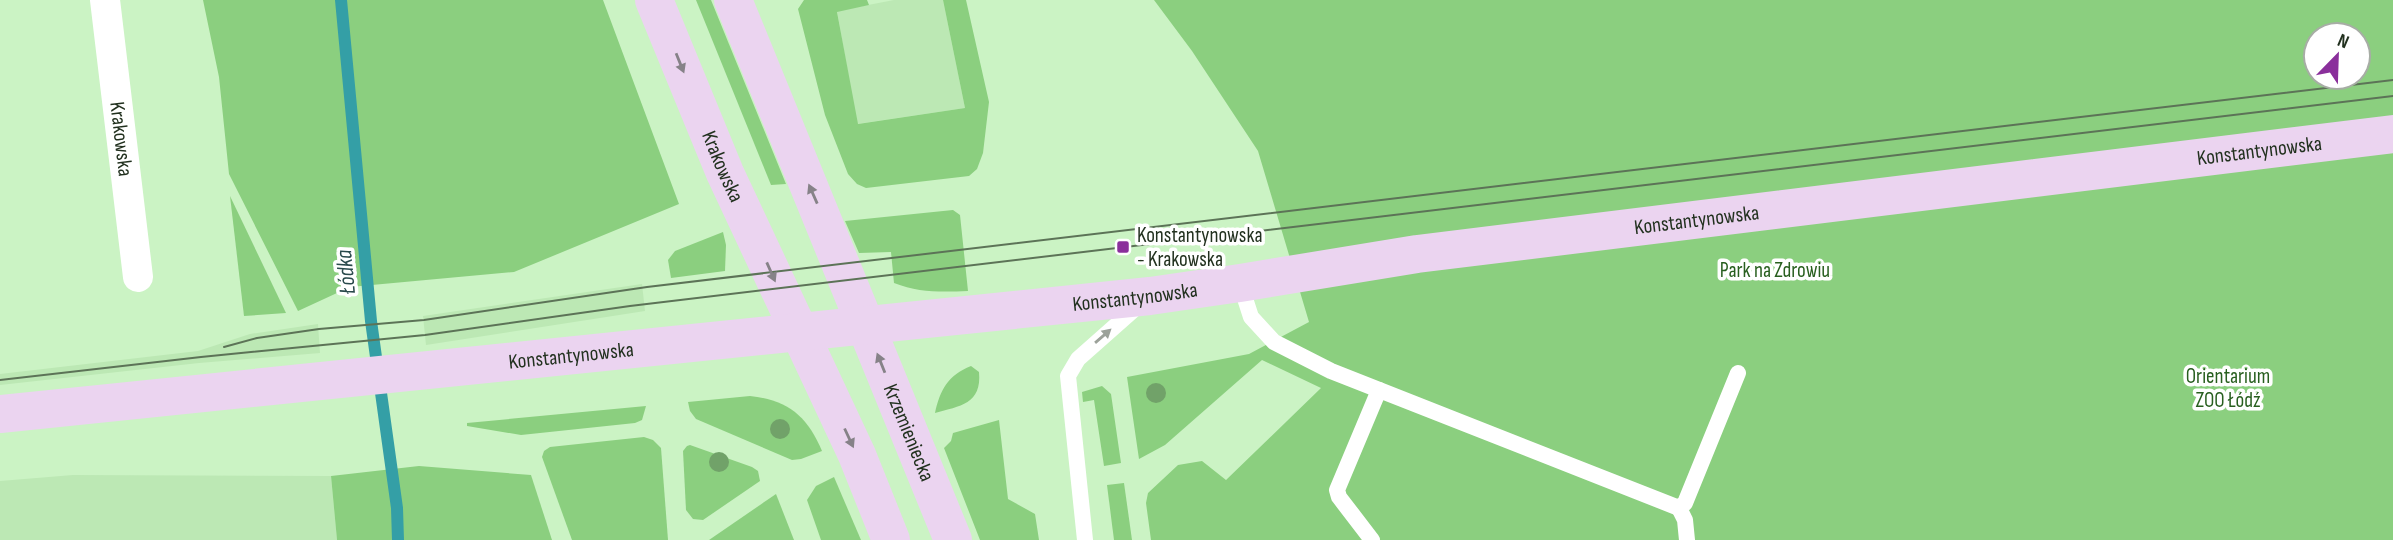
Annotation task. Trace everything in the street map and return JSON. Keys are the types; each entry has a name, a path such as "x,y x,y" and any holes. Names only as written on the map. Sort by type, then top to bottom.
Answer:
{"main road":[{"name":"Krakowska","path":"654,0 725,173 798,332"},
{"path":"733,0 866,325"},
{"name":"Konstantynowska","path":"0,414 1150,296 1240,284 1417,254 2393,134"},
{"name":"Krzemieniecka","path":"866,325 953,540"},
{"path":"798,332 857,455 891,540"}],"street":[{"name":"Krakowska","path":"105,0 138,277"}],"lane":[{"path":"1240,284 1251,317 1274,342 1331,371 1679,508 1685,520 1687,540"},
{"path":"1084,540 1076,436 1067,384 1072,367 1078,359 1150,296"},
{"path":"1679,508 1685,503 1738,373"},
{"path":"1372,540 1339,497 1337,490 1379,390"}],"shaded area":[{"path":"894,0 943,0 965,108 857,124 837,11"},
{"path":"642,284 645,311 426,345 423,316"},
{"path":"318,324 320,353 0,385 0,374 198,351 250,334"},
{"path":"73,475 331,476 337,540 0,540 0,481"}],"green space":[{"path":"203,0 603,0 679,204 514,272 350,287 298,311 229,174 219,77"},
{"path":"696,0 711,0 786,184 771,185"},
{"path":"804,0 867,0 869,5 837,12 858,124 965,108 943,0 966,0 989,102 983,153 977,169 969,176 866,188 857,184 848,174 825,115 798,9"},
{"name":"Park na Zdrowiu","path":"1154,0 2393,0 2393,540 1151,540 1146,503 1148,493 1178,465 1202,461 1226,480 1321,388 1262,360 1165,445 1139,459 1127,377 1249,354 1309,322 1258,151 1192,51"},
{"path":"230,196 286,313 244,316"},
{"path":"953,210 960,215 968,291 940,292 894,283 891,252 859,253 845,221"},
{"path":"723,232 726,245 725,271 671,278 668,260 675,251"},
{"path":"971,366 979,372 979,383 973,397 961,405 935,413 946,384 956,374"},
{"path":"1102,386 1111,394 1121,463 1104,466 1094,400 1083,402 1082,392"},
{"path":"750,396 775,401 795,412 810,428 822,451 792,460 696,419 688,402"},
{"path":"646,406 642,420 635,423 521,435 467,426 467,423"},
{"path":"999,420 1008,499 1035,514 1039,540 980,540 944,448 951,441 953,433"},
{"path":"644,437 653,440 661,448 668,540 572,540 542,457 544,451 550,447"},
{"path":"690,445 752,467 758,471 760,481 703,520 693,519 686,510 683,451"},
{"path":"419,466 531,475 552,540 337,540 331,476"},
{"path":"834,477 861,540 821,540 807,500 816,486"},
{"path":"1124,483 1132,540 1114,540 1107,485"},
{"path":"776,494 794,540 709,540"}],"waterway":[{"name":"Łódka","path":"341,0 371,321 397,508 398,540"}],"tram line":[{"path":"224,347 257,338 319,329 424,320 647,287 2393,80"},
{"path":"0,380 425,335 630,306 2393,96"}],"place":[{"name":"Konstantynowska - Krakowska","path":"1123,247"}],"park label":[{"name":"Orientarium ZOO Łódź","path":"2228,388"}]}
